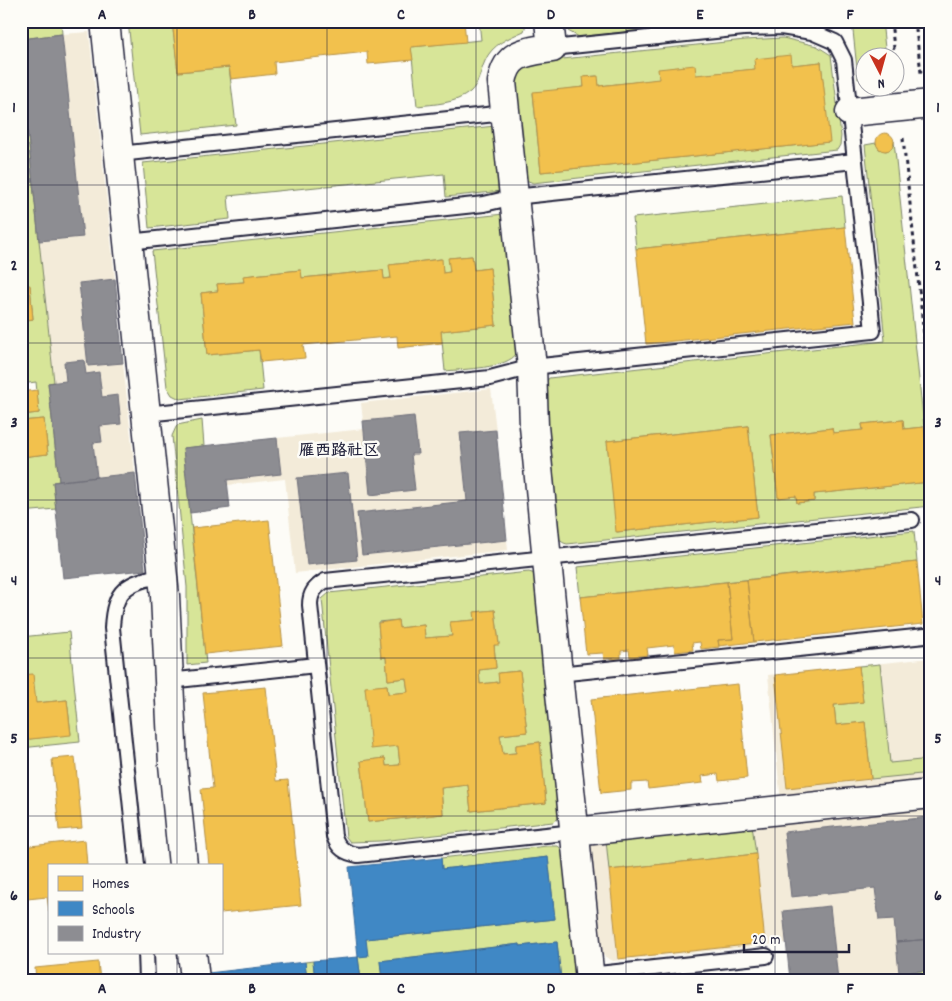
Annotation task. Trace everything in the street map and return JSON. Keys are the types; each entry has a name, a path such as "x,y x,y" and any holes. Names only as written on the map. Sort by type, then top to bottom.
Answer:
{"street":[{"path":"105,21 163,575 173,764 183,864"},
{"path":"549,21 552,48 531,51 515,57 504,67 502,82 532,367 534,426 558,674 590,977"},
{"path":"850,112 931,104"},
{"path":"574,832 931,794"},
{"path":"192,954 195,980"}],"lane":[{"path":"146,414 490,378 532,367 873,331 844,60 834,42 812,32 781,27 744,28 552,48"},
{"path":"119,154 506,113"},
{"path":"128,242 484,204 514,197 855,161"},
{"path":"574,832 358,855 342,850 334,836 310,600 314,589 325,581 912,520"},
{"path":"137,864 112,628 113,606 122,591 139,580 163,575"},
{"path":"558,674 925,636"},
{"path":"169,681 316,665"},
{"path":"146,954 147,980"},
{"path":"590,977 766,956"}],"path":[{"path":"891,21 931,401"}],"shaded area":[{"path":"89,32 115,279 79,283 88,366 123,363 135,473 97,477 93,443 102,442 100,426 117,395 102,397 99,372 86,374 84,360 64,362 66,381 54,382 39,241 83,236 62,34"},
{"path":"491,389 496,430 460,433 467,501 357,513 362,555 507,540 508,550 295,573 285,479 228,485 227,480 277,438 364,429 371,495 415,490 411,454 417,454 414,416 363,421 361,403","holes":["348,473 357,560 307,565 297,478"]},
{"path":"931,658 931,817 784,832 791,897 875,888 879,920 894,919 899,973 838,979 830,906 783,911 786,943 613,961 602,955 599,950 589,848 594,842 606,840 618,959 765,943 752,825 783,821 768,675"}],"green space":[{"path":"21,21 61,21 62,34 21,39"},
{"path":"128,21 172,21 178,72 229,67 236,125 140,135"},
{"path":"479,21 527,21 524,31 502,42 492,50 470,92 451,101 417,106 411,47 481,40"},
{"path":"564,21 727,21 579,37 568,31"},
{"path":"852,21 882,21 885,48 855,48"},
{"path":"783,38 817,46 831,55 841,136 840,145 837,150 533,183 526,180 514,80 520,68 553,60 745,40","holes":["821,62 829,142 541,172 533,93 584,87 584,77 597,76 599,86"]},
{"path":"21,70 54,382 48,383 59,481 53,482 56,509 21,512 21,457 48,454 44,419 21,421 21,415 39,413 36,382 21,384 21,321 33,319 30,286 21,286"},
{"path":"495,126 502,191 446,197 444,174 228,196 230,219 149,228 143,163"},
{"path":"894,141 924,427 904,429 903,420 862,424 863,430 833,433 832,428 771,435 778,497 796,496 797,503 814,501 814,494 930,482 931,506 567,544 562,542 558,534 545,425 546,387 549,378 885,341 865,145 876,143 879,149 886,151 892,148","holes":["748,426 758,517 617,532 607,441"]},
{"path":"842,196 845,227 636,249 633,218"},
{"path":"504,214 517,353 512,358 495,365 445,371 441,331 496,325 490,268 474,270 472,256 449,258 450,272 443,273 441,259 390,265 391,278 384,279 383,270 302,278 300,270 244,276 244,282 217,284 218,291 201,293 207,355 259,350 263,390 180,399 172,395 167,387 152,251"},
{"path":"202,420 204,446 183,448 206,663 187,665 187,587 172,436 177,425"},
{"path":"914,531 917,562 580,597 577,567"},
{"path":"529,572 535,574 561,813 559,818 553,822 381,841 350,842 346,837 322,599 329,593","holes":["495,610 499,644 494,645 496,668 479,670 480,684 499,682 499,673 520,671 527,732 500,735 503,754 516,753 516,745 540,742 546,803 471,811 468,785 441,788 443,814 368,822 361,761 385,758 386,766 400,765 398,746 365,688 387,685 388,694 408,692 406,678 388,680 386,657 381,657 378,622 398,620 399,628 424,625 425,638 452,636 451,622 475,620 475,612"]},
{"path":"69,632 80,742 21,748 21,740 71,734 67,700 36,703 21,675 21,637"},
{"path":"880,664 890,763 931,759 931,773 871,779 865,722 836,725 834,705 863,702 859,666"},
{"path":"752,825 756,854 609,870 606,840"},
{"path":"558,846 564,851 578,980 561,980 557,942 520,946 520,944 380,961 382,980 361,980 358,957 366,939 555,919 548,857 442,869 441,858"},
{"path":"313,961 315,980 307,980 305,962"},
{"path":"931,970 931,980 838,979"}],"building: Homes":[{"path":"172,21 464,21 466,42 411,47 413,60 368,64 367,52 274,62 275,74 231,79 229,67 178,72"},
{"path":"791,55 792,65 821,62 830,142 541,172 533,92 584,87 583,77 598,76 599,86 659,79 658,69 695,65 696,75 755,69 754,59"},
{"path":"885,133 891,136 894,142 891,148 885,151 879,148 876,142 879,136"},
{"path":"845,227 855,322 646,344 636,249"},
{"path":"472,256 474,270 490,268 496,325 441,331 442,343 398,348 397,336 303,345 305,358 261,362 259,350 207,355 201,293 218,291 217,284 244,282 243,276 301,270 302,278 383,270 384,279 391,278 389,265 442,259 443,273 450,272 448,258"},
{"path":"30,285 33,319 21,321 21,286"},
{"path":"37,390 39,413 21,415 21,392"},
{"path":"44,419 48,454 21,457 21,421"},
{"path":"903,420 904,429 924,427 930,482 814,494 814,501 797,503 796,496 778,498 771,435 832,428 833,433 863,430 862,424"},
{"path":"748,426 758,517 616,532 607,441"},
{"path":"269,520 283,646 205,654 192,528"},
{"path":"917,562 923,624 754,642 747,580"},
{"path":"747,580 754,642 719,646 718,640 733,639 727,582"},
{"path":"727,582 733,639 718,640 719,647 701,649 700,642 692,643 693,650 675,652 674,645 647,648 648,655 630,657 629,650 621,651 621,658 604,659 603,653 586,654 580,597"},
{"path":"495,610 499,645 494,645 496,668 479,670 480,684 499,682 498,673 520,671 527,732 500,735 503,754 516,753 516,745 540,742 546,803 471,811 468,785 441,788 443,814 368,822 361,761 385,758 386,766 400,765 398,746 371,749 365,687 387,685 388,694 408,692 406,678 388,680 386,657 381,657 378,623 398,620 399,628 424,625 425,638 452,636 450,622 475,620 474,612"},
{"path":"859,666 863,702 834,705 836,725 865,722 871,779 787,788 775,675"},
{"path":"33,674 36,703 67,700 71,735 21,740 21,675"},
{"path":"738,684 747,778 719,781 718,774 702,776 703,783 648,789 647,782 631,783 631,790 601,793 591,699"},
{"path":"266,687 276,781 288,780 301,905 222,913 222,864 209,864 201,789 213,788 203,693"},
{"path":"75,757 82,828 59,830 52,759"},
{"path":"85,840 87,864 48,864 48,904 47,897 27,899 21,847"},
{"path":"756,854 765,943 618,959 609,870"},
{"path":"98,962 100,980 36,980 35,968"}],"building: Schools":[{"path":"548,857 555,919 366,939 368,956 358,957 349,867 441,858 442,869"},
{"path":"557,942 561,980 382,980 380,961 520,944 520,946"},
{"path":"358,957 361,980 315,980 313,961"},
{"path":"305,962 307,980 209,980 208,973"}],"building: Industry":[{"path":"62,34 83,237 39,241 21,70 21,39"},
{"path":"115,279 123,363 88,366 79,283"},
{"path":"84,360 86,374 99,372 102,397 118,395 121,424 100,426 102,442 93,443 97,477 59,481 48,383 66,381 64,362"},
{"path":"414,416 418,454 411,454 415,490 370,495 363,421"},
{"path":"496,430 507,540 362,555 357,513 467,501 460,433"},
{"path":"277,438 281,474 227,480 230,508 190,513 183,448"},
{"path":"135,473 145,570 63,578 53,482"},
{"path":"348,473 357,560 307,565 297,478"},
{"path":"931,817 931,939 896,942 894,919 879,920 875,888 791,897 784,832"},
{"path":"830,906 838,980 790,980 783,911"},
{"path":"931,939 931,970 899,973 896,942"}],"district":[{"name":"雁西路社区","path":"339,451"}]}
